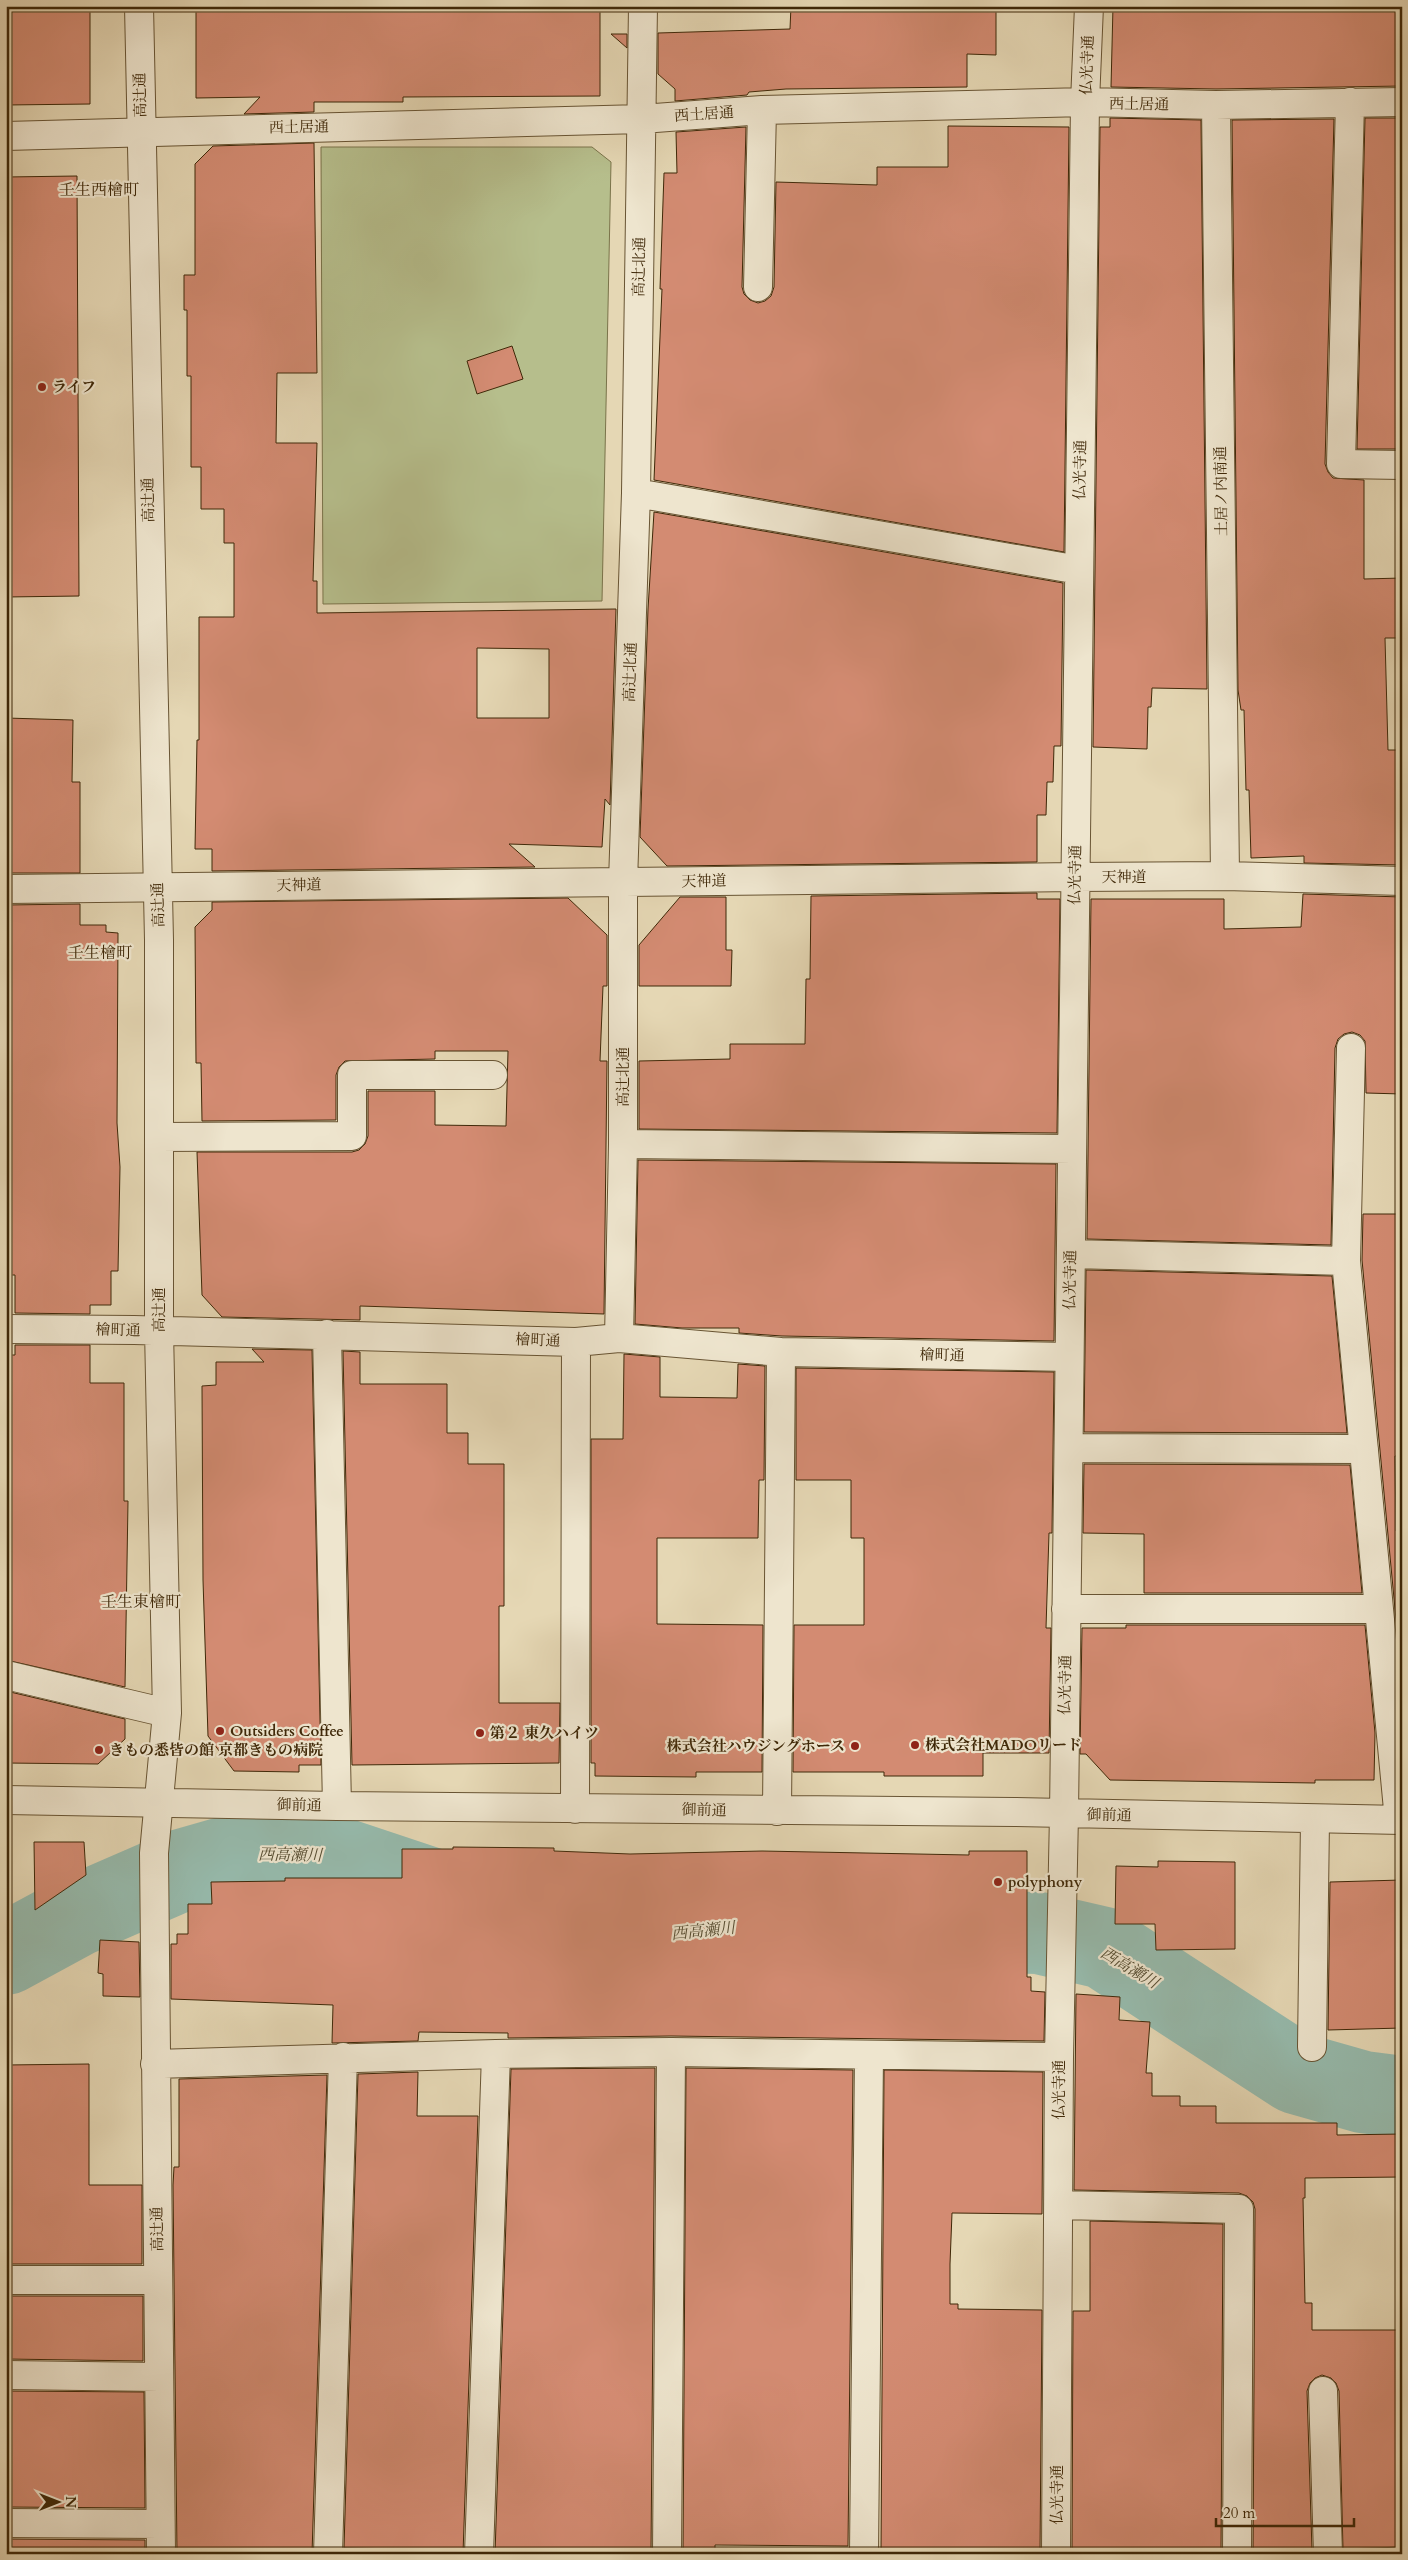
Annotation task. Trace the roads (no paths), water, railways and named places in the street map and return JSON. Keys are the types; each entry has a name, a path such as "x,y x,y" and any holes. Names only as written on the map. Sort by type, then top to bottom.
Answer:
{"street":[{"name":"高辻通","path":"139,6 157,887 159,1330 167,1713 154,1853 161,2554"},
{"name":"高辻北通","path":"619,1338 623,1144 623,882 636,494 643,6"},
{"name":"仏光寺通","path":"1056,2554 1059,2057 1064,1814 1085,102 1089,6"},
{"name":"西土居通","path":"6,136 642,119 762,110 1085,102 1216,105 1402,102"},
{"path":"1350,102 1341,464 1402,465"},
{"name":"土居ノ内南通","path":"1216,105 1225,876"},
{"path":"758,287 762,110"},
{"path":"636,494 1079,570"},
{"name":"天神道","path":"6,889 1225,876 1402,881"},
{"path":"1351,1048 1346,1261 1400,1820"},
{"path":"159,1137 352,1136 352,1074 493,1074"},
{"path":"623,1144 1072,1148"},
{"path":"1071,1254 1346,1261"},
{"name":"檜町通","path":"6,1329 159,1330 576,1342 619,1338 781,1352 1069,1357"},
{"path":"327,1334 337,1806"},
{"path":"575,1809 576,1342"},
{"path":"777,1811 781,1352"},
{"path":"1068,1448 1364,1449"},
{"path":"1066,1609 1379,1609"},
{"path":"6,1675 167,1713"},
{"name":"御前通","path":"6,1800 1400,1820"},
{"path":"1312,2047 1315,1820"},
{"path":"155,2064 496,2054 671,2052 1059,2057"},
{"path":"667,2554 671,2052"},
{"path":"479,2554 496,2054"},
{"path":"864,2554 869,2055"},
{"path":"328,2554 343,2058"},
{"path":"1059,2205 1239,2209 1237,2554"},
{"path":"6,2280 158,2280"},
{"path":"6,2376 159,2376"},
{"path":"1323,2391 1328,2554"},
{"path":"6,2523 160,2524"}],"waterway":[{"name":"西高瀬川","path":"6,1954 76,1916 182,1870 238,1854 321,1852 432,1889 498,1932"},
{"name":"西高瀬川","path":"913,1930 1039,1933 1104,1948 1296,2073 1363,2092 1402,2097"}],"place":[{"name":"ライフ","path":"42,387"},
{"name":"Outsiders Coffee","path":"220,1731"},
{"name":"第２ 東久ハイツ","path":"480,1733"},
{"name":"株式会社MADOリード","path":"915,1745"},
{"name":"株式会社ハウジングホース","path":"855,1746"},
{"name":"きもの悉皆の館 京都きもの病院","path":"99,1750"},
{"name":"polyphony","path":"998,1882"}],"district":[{"name":"壬生西檜町","path":"99,189"},
{"name":"壬生檜町","path":"100,952"},
{"name":"壬生東檜町","path":"141,1601"}]}
